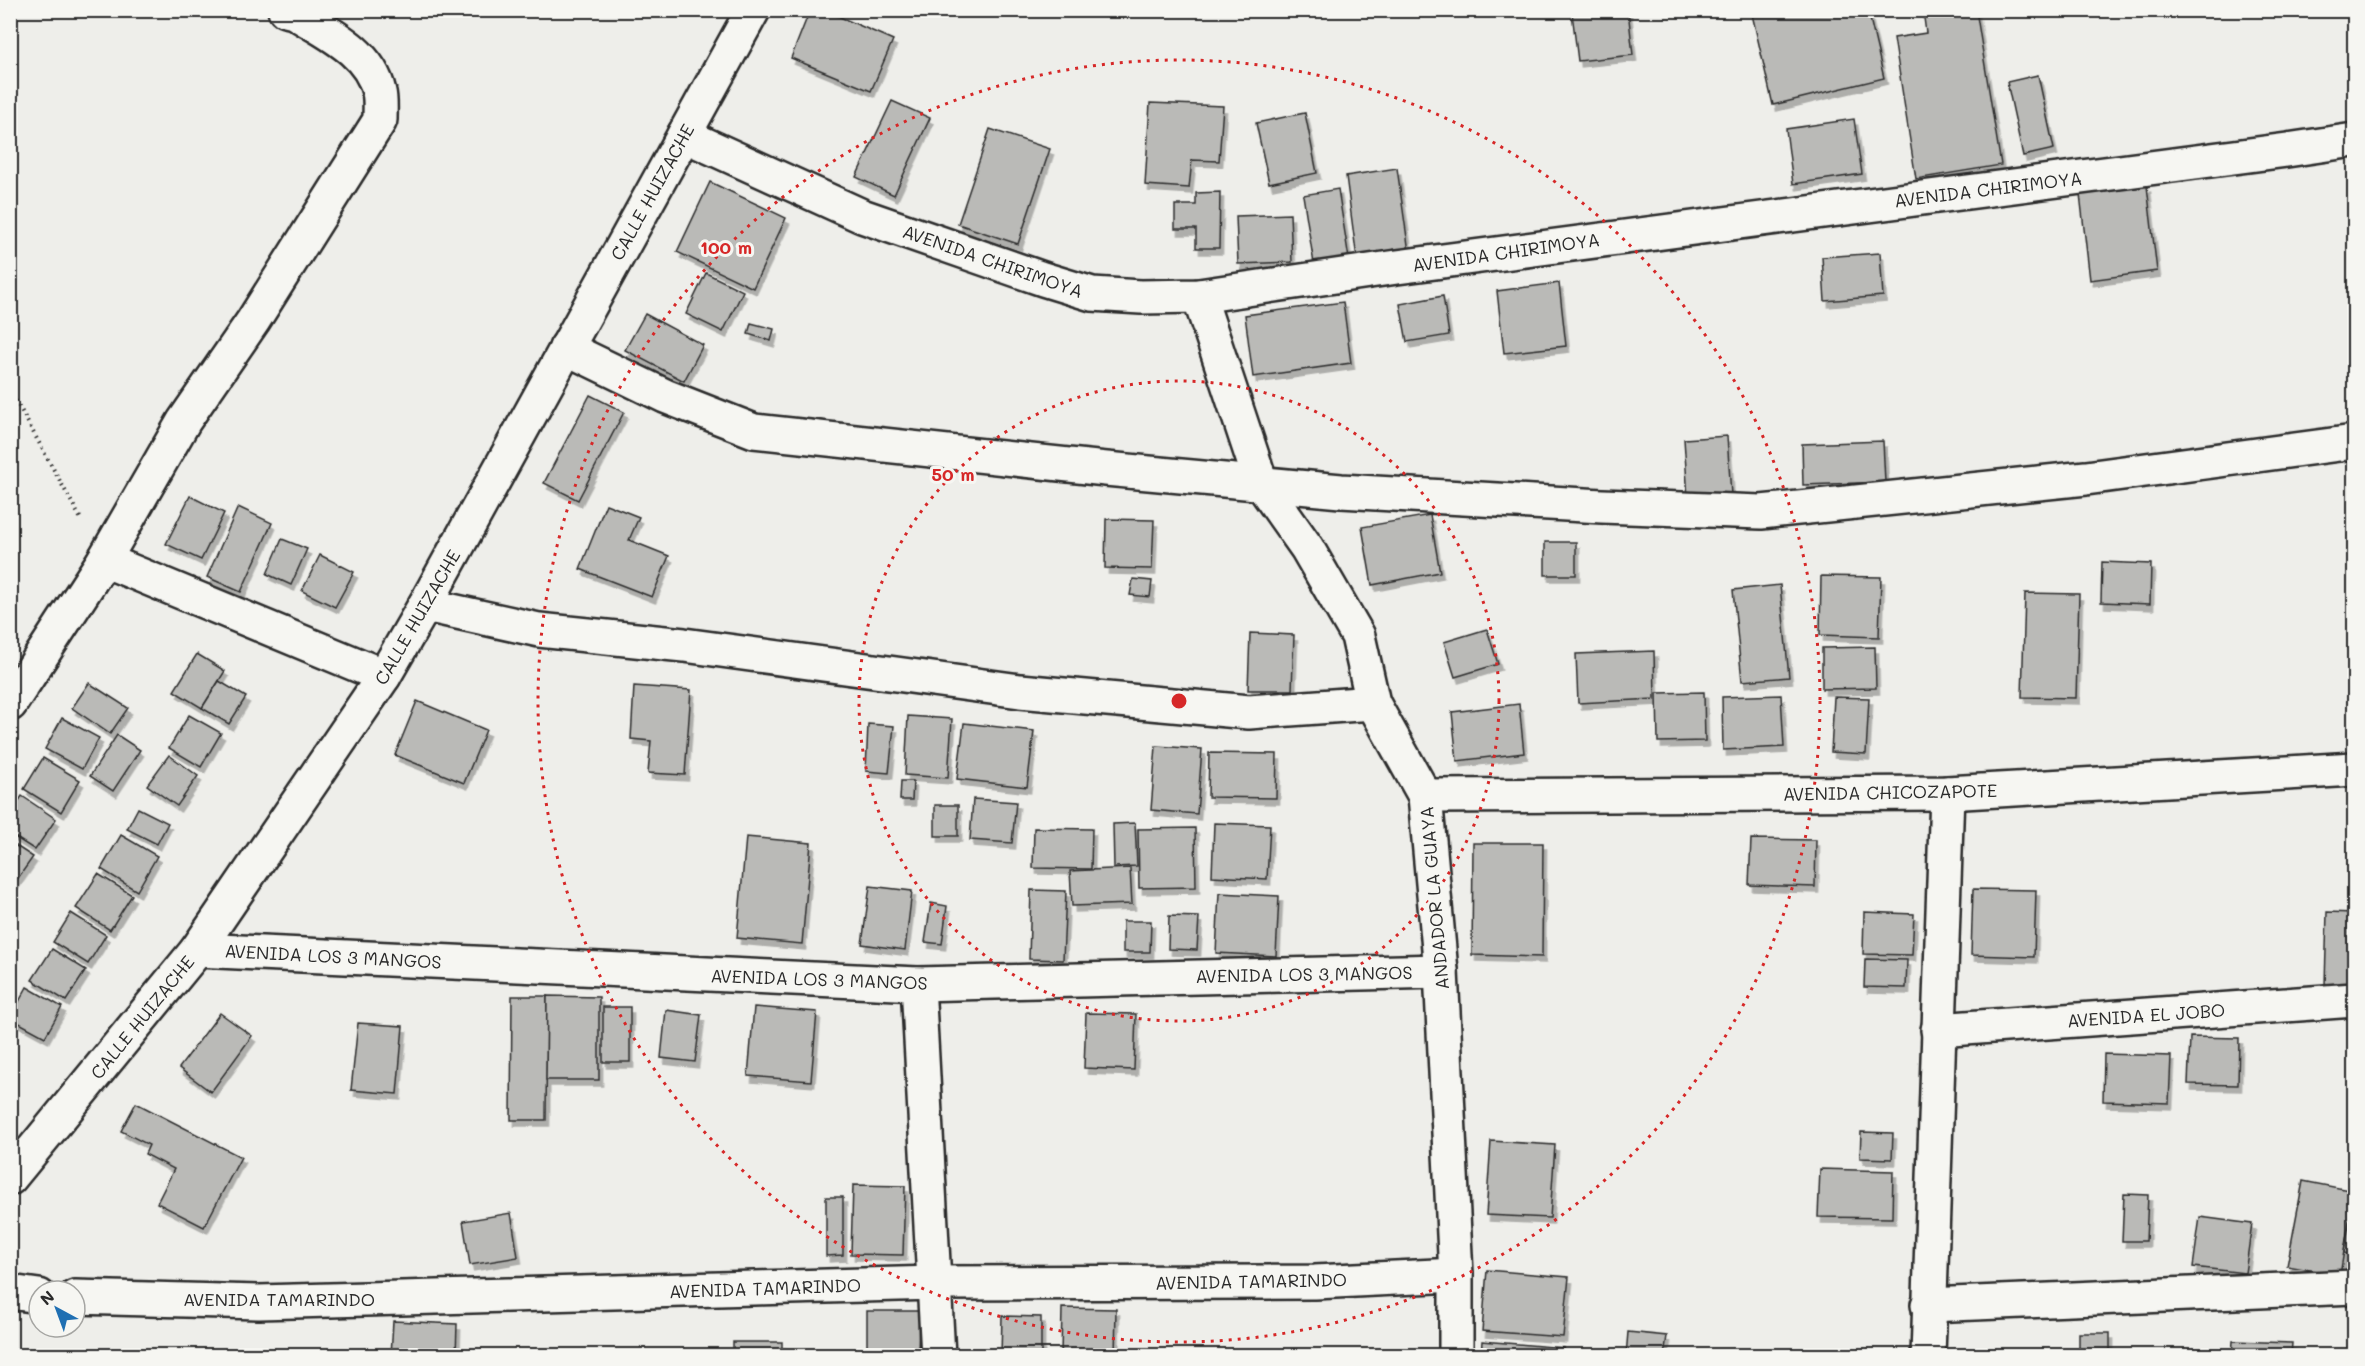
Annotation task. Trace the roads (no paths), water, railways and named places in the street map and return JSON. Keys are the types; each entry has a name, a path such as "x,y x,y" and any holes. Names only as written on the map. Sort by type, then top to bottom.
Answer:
{"street":[{"path":"10,704 104,560 184,422 253,321 380,120 380,93 371,70 347,45 294,12 285,10"},
{"name":"CALLE HUIZACHE","path":"10,1178 197,950 384,676 753,10"},
{"name":"AVENIDA CHIRIMOYA","path":"684,135 862,216 1092,294 1141,297 1199,296 1386,268 2355,140"},
{"name":"ANDADOR LA GUAYA","path":"1199,296 1261,483 1307,548 1358,636 1373,703 1425,796 1441,971 1456,1275 1456,1356"},
{"path":"566,348 665,396 754,431 1059,465 1341,491 1761,512 2086,478 2355,441"},
{"path":"104,560 384,676"},
{"path":"425,605 538,630 684,645 1020,691 1250,712 1373,703"},
{"name":"AVENIDA CHICOZAPOTE","path":"1425,796 1947,793 2355,769"},
{"path":"1928,1356 1947,793"},
{"name":"AVENIDA LOS 3 MANGOS","path":"197,950 918,984 1441,971"},
{"path":"918,984 938,1356"},
{"name":"AVENIDA EL JOBO","path":"1938,1030 2355,1000"},
{"name":"AVENIDA TAMARINDO","path":"87,1297 259,1302 935,1283 1315,1282 1456,1275"},
{"path":"1928,1305 2355,1287"},
{"path":"10,1293 27,1295"}]}
